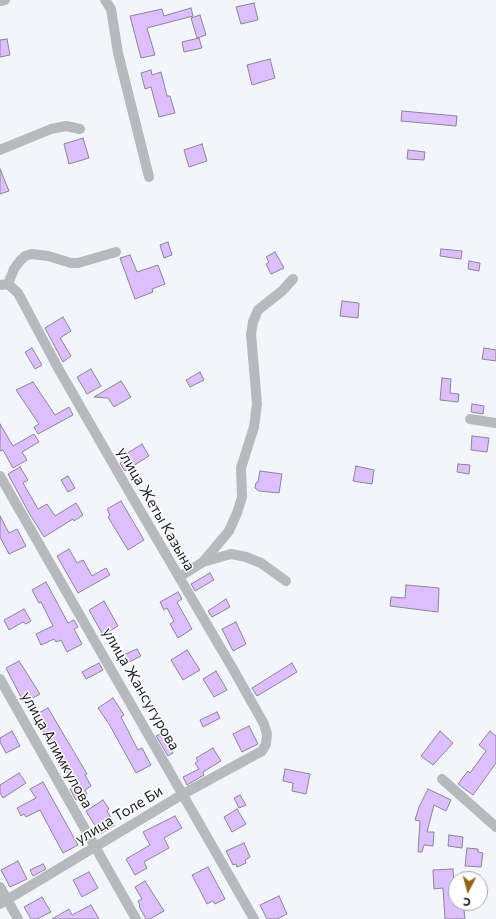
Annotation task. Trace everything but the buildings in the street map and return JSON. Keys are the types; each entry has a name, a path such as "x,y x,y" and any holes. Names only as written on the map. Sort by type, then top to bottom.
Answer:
{"street":[{"path":"0,1 5,0"},
{"path":"105,0 111,9 118,53 149,177"},
{"path":"0,150 51,129 66,126 80,129"},
{"path":"4,284 20,261 25,256 32,254 48,256 71,263 78,263 116,252"},
{"path":"203,562 229,531 237,514 242,497 241,468 254,426 257,404 252,334 253,322 258,310 282,291 293,279"},
{"name":"улица Жеты Казына","path":"4,284 18,293 58,368 234,669 264,724 267,734 266,744 262,751 254,756"},
{"path":"470,419 496,422"},
{"name":"улица Жансугурова","path":"0,476 254,919"},
{"path":"179,577 203,562 231,554 246,557 261,563 286,581"},
{"name":"улица Алимкулова","path":"0,679 52,769 94,848 136,919"},
{"name":"улица Толе Би","path":"3,902 183,794 254,756"},
{"path":"442,779 496,827"},
{"path":"0,887 3,902 18,919"}]}
